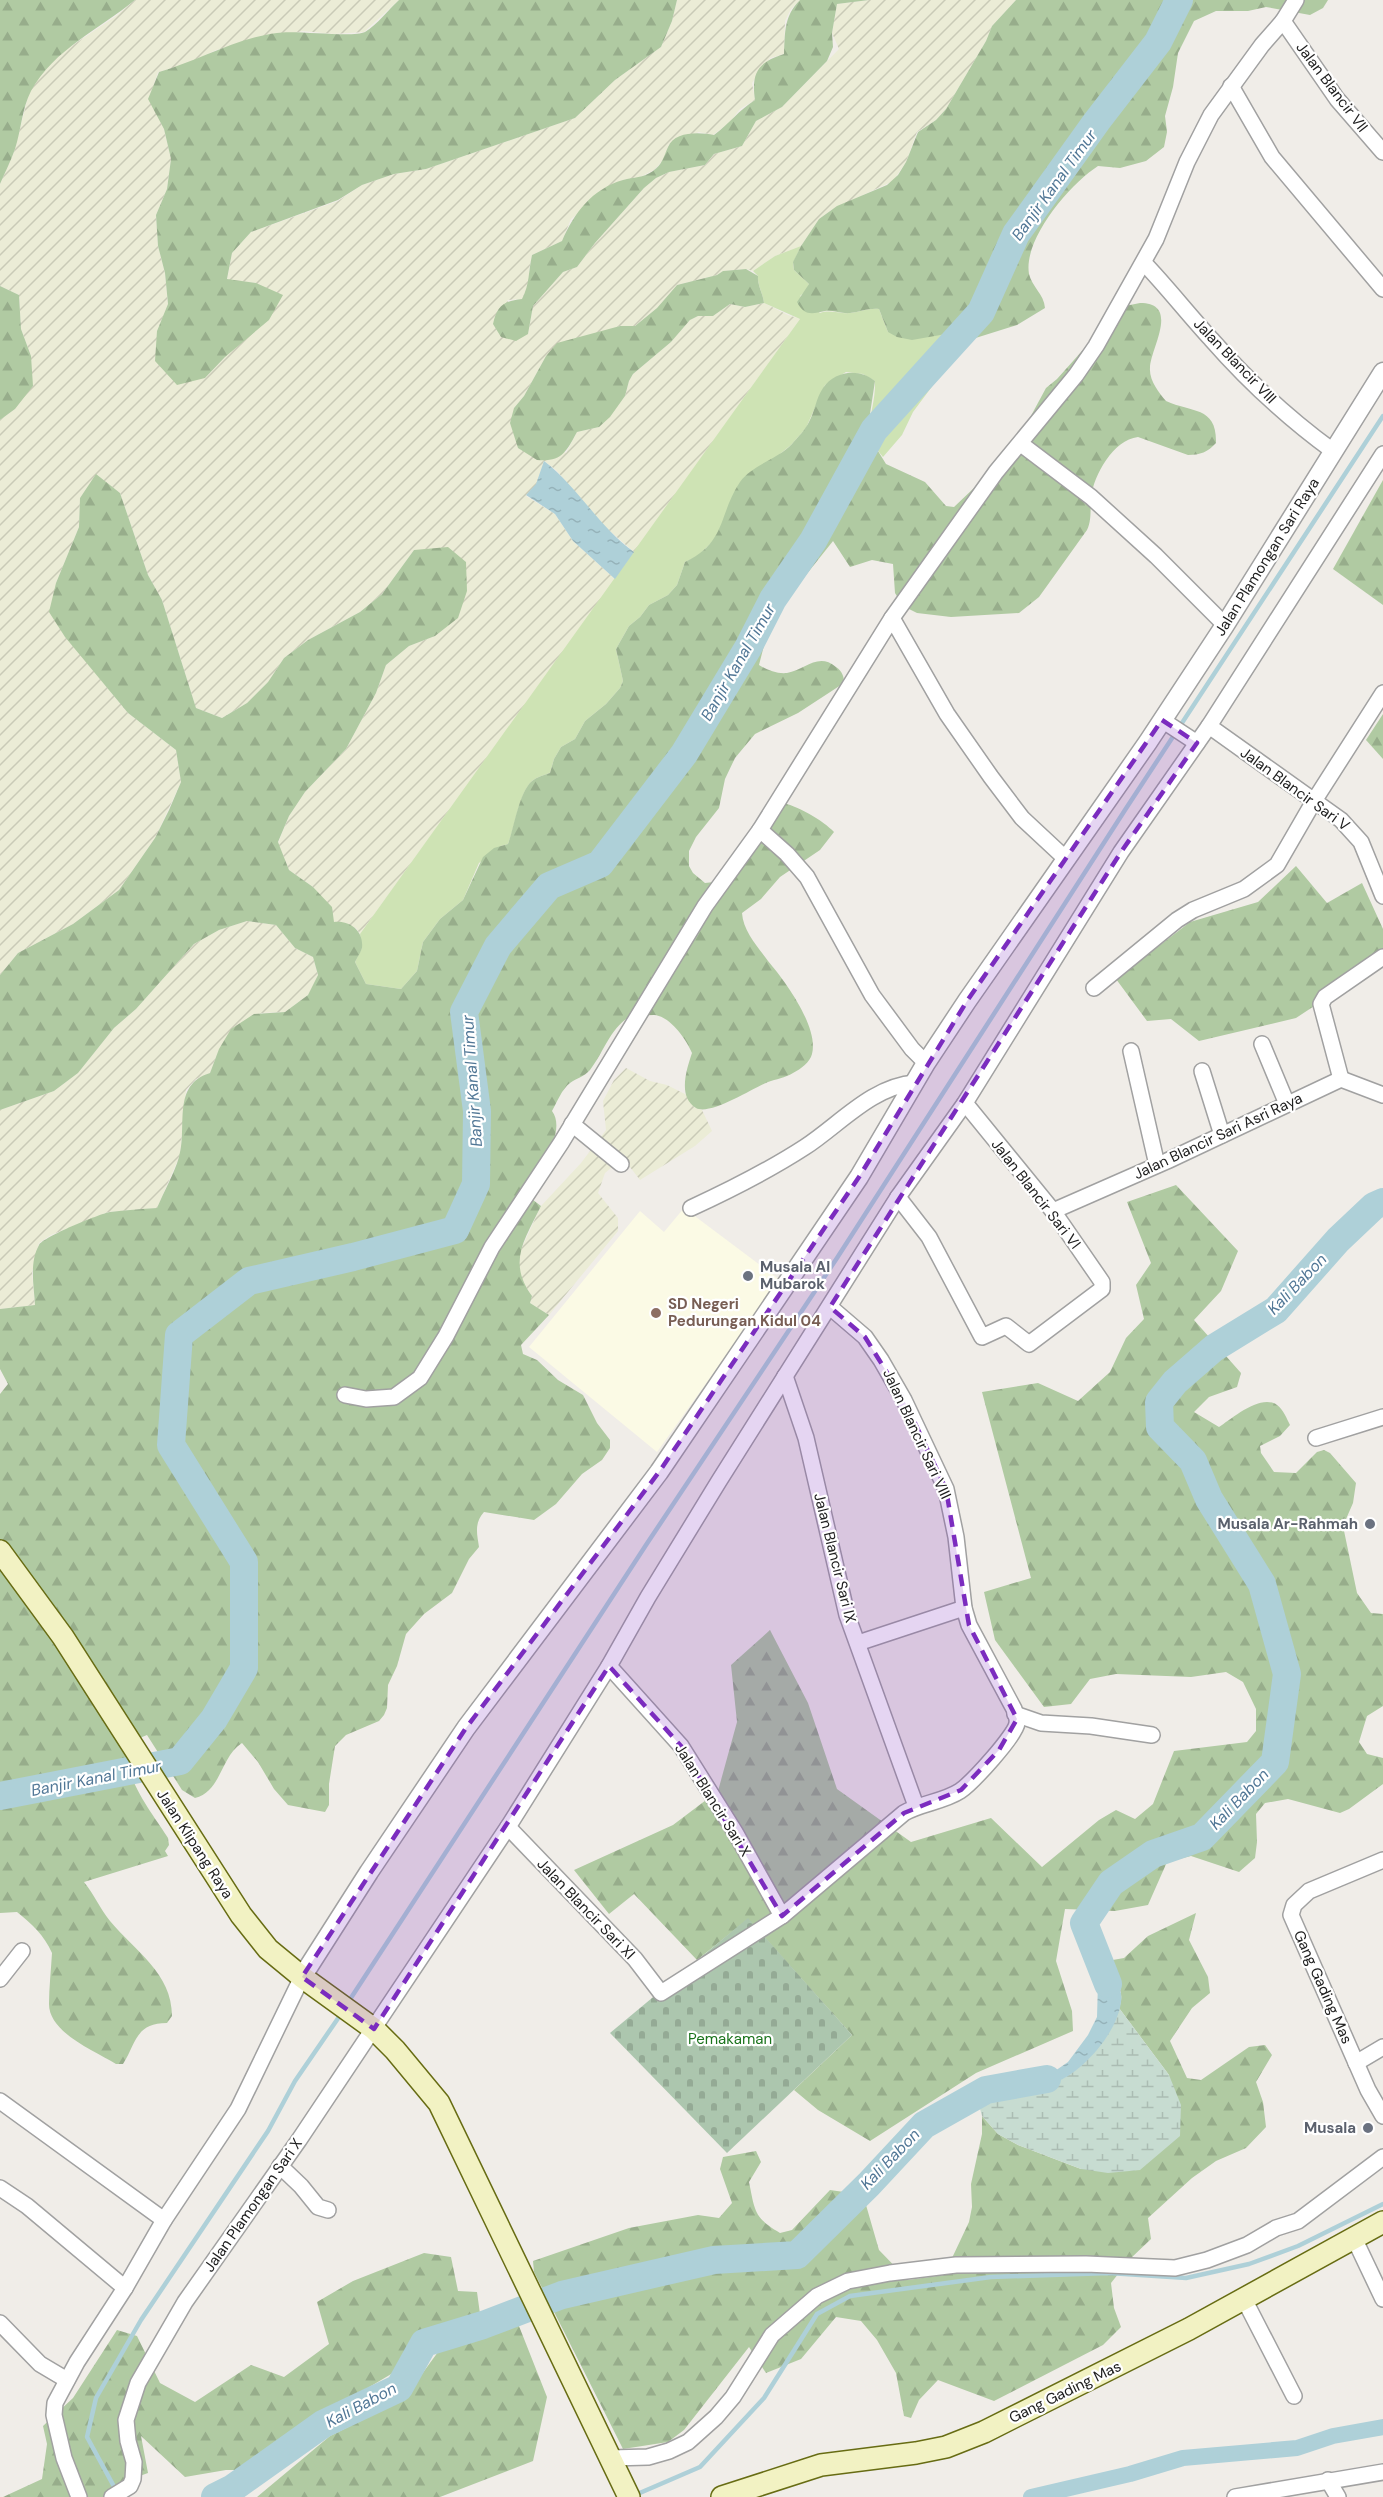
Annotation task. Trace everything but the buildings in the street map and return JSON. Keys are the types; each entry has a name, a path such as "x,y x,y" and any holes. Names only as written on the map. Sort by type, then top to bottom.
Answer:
{"main road":[{"name":"Jalan Klipang Raya","path":"0,1551 63,1637 190,1838 241,1915 268,1949 309,1982 368,2024 395,2050 439,2103 629,2497"},
{"name":"Gang Gading Mas","path":"722,2497 821,2465 946,2447 1022,2414 1142,2354 1383,2222"}],"street":[{"path":"345,1395 366,1399 394,1397 420,1378 446,1336 492,1247 572,1124 705,906 760,830 892,618 996,472 1076,375 1144,263 1161,228 1187,162 1211,115 1283,21 1296,0"},
{"name":"Jalan Blancir VII","path":"1283,21 1337,99 1383,152"},
{"path":"1231,86 1272,157 1383,289"},
{"name":"Jalan Blancir VIII","path":"1144,263 1212,340 1288,416 1333,451"},
{"name":"Jalan Plamongan Sari Raya","path":"309,1982 369,1872 466,1728 659,1472 859,1177 926,1063 1148,742 1166,723 1225,624 1383,372"},
{"path":"1021,444 1091,497 1156,556 1225,624"},
{"name":"Jalan Plamongan Sari X","path":"118,2493 130,2486 133,2479 134,2462 128,2441 126,2420 138,2384 185,2302 280,2166 368,2024 508,1827 609,1666 648,1597 898,1197 965,1103 1121,852 1209,726 1383,454"},
{"path":"892,618 947,714 991,777 1022,818 1066,859"},
{"path":"1094,988 1177,920 1193,910 1244,889 1277,865 1314,801 1383,693"},
{"path":"1166,723 1197,743"},
{"name":"Jalan Blancir Sari V","path":"1209,726 1341,820 1361,842 1377,867 1383,896"},
{"path":"760,830 787,854 807,878 872,995 926,1063"},
{"path":"1383,957 1325,997 1321,1004 1341,1079 1383,1095"},
{"path":"1262,1044 1287,1104"},
{"path":"1131,1051 1157,1166"},
{"path":"1202,1071 1222,1135"},
{"name":"Jalan Blancir Sari Asri Raya","path":"1053,1211 1157,1166 1341,1079"},
{"path":"691,1208 741,1185 805,1147 880,1093 896,1086 915,1083"},
{"name":"Jalan Blancir Sari VI","path":"898,1197 929,1237 982,1337 1006,1326 1025,1343 1030,1344 1103,1287 1102,1282 1053,1211 965,1103"},
{"path":"572,1124 621,1164"},
{"name":"Jalan Blancir Sari VIII","path":"830,1307 865,1337 881,1360 904,1400 946,1489 956,1537 964,1608 969,1625 1016,1714"},
{"name":"Jalan Blancir Sari IX","path":"785,1376 806,1438 847,1615 916,1806"},
{"path":"1316,1438 1383,1417"},
{"path":"858,1643 964,1608"},
{"name":"Jalan Blancir Sari X","path":"609,1666 681,1746 735,1832 782,1916"},
{"path":"782,1916 878,1833 916,1806 961,1790 1012,1734 1017,1723 1016,1714 1041,1724 1091,1726 1152,1735"},
{"name":"Jalan Blancir Sari XI","path":"508,1827 635,1959 660,1992 782,1916"},
{"name":"Gang Gading Mas","path":"1383,1860 1309,1891 1294,1905 1291,1912 1356,2063 1383,2116"},
{"path":"0,1979 22,1951"},
{"path":"80,2497 64,2458 54,2415 55,2403 165,2220 238,2109 309,1982"},
{"name":"Gang Gading Mas","path":"1356,2063 1383,2047"},
{"path":"0,2101 165,2220"},
{"path":"614,2466 669,2451 688,2442 716,2417 733,2397 772,2335 817,2296 848,2281 956,2265 1086,2264 1176,2268 1208,2260 1247,2245 1276,2228 1298,2221 1383,2157"},
{"path":"280,2166 301,2186 318,2207 328,2210"},
{"path":"0,2187 27,2206 125,2288"},
{"path":"1354,2238 1383,2299"},
{"path":"1244,2299 1294,2396"},
{"path":"0,2323 40,2364 67,2380"},
{"path":"1235,2497 1383,2472"},
{"path":"1328,2480 1338,2497"}],"highlighted area":[{"path":"1162,720 1197,743 1121,852 830,1307 865,1337 904,1400 946,1489 969,1625 1017,1719 999,1750 961,1790 904,1813 782,1916 681,1746 609,1666 374,2029 302,1977 466,1728 659,1472 859,1177 967,1001"}],"shaded area":[{"path":"135,0 399,0 364,32 334,34 303,31 216,50 187,64 158,72 149,99 164,129 171,159 167,189 156,215 158,246 165,273 168,305 157,331 205,378 225,357 256,283 227,280 232,253 251,232 338,201 362,185 394,174 426,169 575,118 615,80 661,47 672,21 677,0 800,0 791,9 785,21 784,54 770,58 752,83 755,100 740,109 730,122 713,135 699,132 669,144 664,159 654,170 638,178 623,180 571,219 562,241 532,255 529,285 522,299 507,300 528,334 533,306 563,272 577,267 644,188 656,178 669,172 705,165 714,154 742,146 756,121 782,107 839,49 832,33 837,4 869,0 1016,0 992,26 986,41 946,109 936,120 917,132 906,162 893,181 831,210 819,219 801,246 775,256 753,271 746,269 723,271 717,275 677,285 657,308 635,326 620,326 546,356 524,396 514,408 566,453 577,432 599,427 625,396 633,374 671,342 690,320 698,316 713,316 730,304 745,307 764,303 800,319 634,552 604,526 556,470 544,461 536,485 526,496 555,514 573,541 615,579 360,934 356,928 334,923 313,887 289,870 278,843 289,816 305,792 346,749 376,693 386,665 409,646 435,636 414,550 382,594 360,612 308,640 284,658 268,682 247,703 222,718 196,708 162,600 148,575 120,493 96,475 80,498 79,527 56,583 66,637 128,713 176,750 181,782 155,838 119,890 73,924 18,953 0,975 0,420 15,409 31,356 21,329 19,295 0,286 0,184 14,152 29,93 45,68 67,49 116,16"},
{"path":"247,921 276,925 295,948 313,957 318,975 308,995 285,1012 261,1013 216,1057 210,1073 196,1079 186,1090 180,1155 157,1208 108,1212 51,1235 39,1243 35,1258 32,1273 35,1305 0,1309 0,1110 54,1091 78,1073 114,1028 136,1009 194,944 219,930"},
{"path":"626,1068 650,1081 667,1085 687,1095 694,1107 702,1110 712,1131 695,1146 640,1180 623,1158 605,1173 598,1193 618,1218 618,1231 549,1315 530,1303 532,1296 520,1278 518,1256 541,1206 581,1163 606,1130 603,1101 614,1080"},
{"name":"SD Negeri Pedurungan Kidul 04","path":"684,1208 780,1280 657,1452 529,1347 640,1211 664,1232"}],"green space":[{"path":"0,0 135,0 65,51 41,76 28,98 15,149 0,184"},
{"path":"399,0 677,0 672,21 661,47 615,80 575,118 426,169 394,174 362,185 338,200 251,232 232,253 227,279 256,283 283,295 269,320 225,357 205,378 177,385 155,361 157,331 168,304 165,273 158,246 156,215 167,189 171,159 164,129 148,99 159,72 247,40 277,33 359,34 369,29"},
{"path":"800,0 869,0 837,4 832,33 833,47 827,61 782,107 756,121 742,146 714,154 705,165 669,172 656,178 644,188 595,243 577,267 563,272 533,306 528,334 516,341 501,337 493,324 495,318 499,309 506,303 522,299 528,283 532,255 562,241 572,221 585,203 612,184 642,176 656,169 671,142 676,138 695,133 714,135 755,100 754,83 758,70 768,61 784,54 788,18"},
{"path":"1016,0 1328,0 1323,8 1310,15 1266,7 1248,11 1216,11 1194,21 1178,53 1173,87 1165,116 1167,132 1164,147 1146,161 1120,168 1098,166 1062,199 1041,229 1029,260 1029,274 1045,308 1017,325 966,341 946,334 912,340 897,337 888,332 879,309 847,313 828,311 812,313 802,310 797,302 809,284 794,270 793,262 819,219 837,206 887,185 898,175 918,132 936,120 946,109 986,41 992,26"},
{"path":"801,246 793,263 794,270 809,284 800,296 820,313 827,311 850,313 879,309 888,332 946,334 966,341 913,412 902,435 883,457 876,447 870,429 875,381 863,374 846,372 825,385 806,428 775,458 748,474 716,538 698,556 685,562 677,585 668,595 649,605 629,626 616,649 623,681 620,688 606,704 585,721 575,739 561,747 550,773 532,781 528,786 508,844 501,846 479,863 463,900 440,919 423,942 417,971 401,989 366,984 355,962 362,948 360,934 800,319 764,303 758,276 753,271 775,256"},
{"path":"746,269 758,276 764,303 745,307 730,304 713,316 698,316 690,320 671,342 633,374 625,396 610,417 599,427 577,432 566,450 558,457 537,460 518,448 510,423 514,408 524,396 546,356 557,343 620,326 635,326 657,308 677,285 717,275 723,271"},
{"path":"0,286 19,295 21,329 31,356 33,386 15,409 0,420"},
{"path":"1140,303 1152,305 1159,310 1161,319 1150,368 1155,386 1166,401 1207,417 1215,431 1216,443 1204,452 1188,455 1138,437 1121,445 1106,460 1096,479 1087,530 1039,597 1019,613 951,617 917,613 903,606 895,593 893,564 872,560 850,567 833,541 782,605 768,630 759,665 772,671 787,673 823,661 840,670 844,683 798,713 755,734 735,758 725,779 719,808 696,837 689,851 689,866 693,873 705,883 714,882 781,803 794,806 809,814 834,832 820,850 780,877 761,899 742,913 745,926 752,938 783,980 806,1018 813,1043 811,1057 802,1067 787,1076 768,1082 721,1105 696,1108 690,1103 685,1090 686,1074 692,1053 682,1035 660,1016 629,1017 616,1028 590,1070 565,1089 552,1111 556,1120 553,1141 524,1193 541,1206 521,1251 521,1272 532,1296 530,1303 549,1315 521,1345 523,1354 537,1360 558,1380 583,1395 597,1423 610,1440 610,1448 602,1460 582,1474 556,1504 534,1520 484,1512 477,1524 479,1547 469,1559 452,1593 424,1614 406,1634 397,1666 388,1685 387,1708 384,1715 379,1721 346,1735 335,1746 329,1784 329,1805 325,1812 288,1805 242,1743 229,1757 211,1788 195,1798 182,1790 147,1735 134,1743 128,1754 129,1768 142,1799 168,1838 169,1845 165,1851 168,1856 84,1882 110,1921 159,1975 166,1987 172,2016 167,2023 156,2024 142,2031 123,2064 116,2064 86,2047 65,2032 51,2014 49,1998 52,1953 45,1941 17,1912 0,1913 0,1394 8,1384 0,1369 0,1309 35,1305 34,1259 43,1241 72,1226 110,1212 157,1208 179,1157 183,1108 190,1087 198,1079 210,1073 219,1049 231,1029 254,1014 285,1012 308,995 318,975 313,957 295,948 276,925 247,921 219,930 194,944 136,1009 114,1028 78,1073 54,1091 0,1110 0,975 18,953 73,924 119,890 155,838 181,782 176,750 128,713 65,637 49,612 56,583 79,527 80,498 96,474 120,493 148,575 162,600 196,708 222,718 247,703 268,682 284,658 308,640 360,612 382,594 414,550 448,547 466,562 467,591 458,618 435,636 409,646 386,665 376,693 346,749 305,792 289,816 278,842 289,870 313,887 332,907 334,922 350,925 361,936 362,948 355,962 366,984 401,989 417,971 423,942 440,919 463,900 483,857 494,848 508,844 527,786 536,778 550,773 561,747 575,739 585,721 606,704 620,688 623,681 616,649 629,626 649,605 668,595 677,585 685,562 699,554 715,537 733,494 745,476 780,454 801,433 811,418 821,392 828,382 834,377 848,373 862,374 875,381 868,427 886,464 925,482 946,506 954,507 996,467 1019,438 1046,388 1090,342 1105,316 1125,306"},
{"path":"1383,480 1383,605 1333,569"},
{"path":"1383,714 1383,759 1366,740"},
{"path":"1296,866 1327,903 1362,883 1383,929 1383,949 1353,970 1340,989 1296,1018 1199,1041 1171,1019 1147,1021 1116,979 1190,922 1258,902"},
{"path":"1176,1185 1238,1251 1221,1291 1194,1320 1241,1373 1237,1387 1209,1397 1194,1412 1219,1427 1238,1413 1255,1405 1270,1402 1277,1405 1290,1425 1280,1436 1260,1446 1261,1453 1274,1472 1296,1473 1317,1452 1324,1450 1330,1453 1356,1483 1353,1503 1343,1526 1357,1593 1371,1613 1383,1614 1383,1706 1367,1716 1359,1742 1367,1754 1383,1758 1383,1784 1340,1813 1288,1799 1265,1803 1256,1814 1255,1858 1239,1872 1191,1856 1167,1862 1148,1905 1115,1911 1065,1909 1056,1961 1072,2011 1073,2031 976,2073 870,2141 818,2110 794,2090 852,2035 748,1919 697,1960 634,1894 609,1914 574,1870 673,1825 718,1791 737,1722 731,1665 770,1630 808,1703 837,1789 911,1842 991,1818 1042,1867 1099,1820 1116,1810 1135,1819 1153,1804 1174,1751 1247,1742 1256,1731 1256,1709 1243,1682 1226,1672 1191,1677 1116,1674 1090,1679 1071,1704 1044,1707 995,1640 984,1592 1031,1578 982,1392 1038,1383 1078,1401 1110,1372 1126,1338 1144,1319 1136,1285 1151,1263 1127,1202"},
{"path":"1196,1913 1189,1940 1208,1977 1210,1993 1192,2008 1170,2041 1187,2078 1201,2080 1249,2047 1265,2045 1272,2055 1256,2082 1263,2102 1266,2127 1246,2148 1216,2161 1192,2178 1148,2218 1151,2239 1130,2259 1111,2283 1114,2308 1121,2327 1103,2345 994,2401 938,2380 919,2400 911,2418 904,2416 896,2373 877,2340 861,2321 836,2317 801,2359 766,2373 749,2347 684,2430 668,2442 623,2449 534,2272 533,2261 629,2228 698,2215 719,2218 732,2203 720,2169 723,2157 756,2151 761,2162 749,2182 757,2213 771,2228 780,2233 792,2230 830,2190 844,2192 866,2205 879,2250 908,2280 944,2275 969,2222 972,2207 971,2184 982,2134 982,2116 998,2134 1018,2145 1081,2169 1169,2075 1119,2008 1120,1989 1107,1961 1124,1958 1148,1936"},
{"name":"Pemakaman","path":"748,1918 852,2035 727,2153 610,2033"},
{"path":"1119,2008 1169,2075 1181,2105 1180,2136 1140,2170 1108,2173 1081,2169 1018,2145 998,2134 982,2116 979,2105 975,2101 988,2095 1032,2089 1062,2079 1074,2071 1096,2049"},
{"path":"424,2253 451,2257 458,2291 477,2292 480,2314 416,2336 403,2367 319,2417 254,2470 226,2470 185,2477 141,2436 148,2473 120,2483 107,2497 3,2497 42,2479 47,2444 43,2426 73,2398 117,2330 137,2336 160,2383 195,2402 251,2365 284,2377 329,2344 317,2302 353,2281"},
{"path":"517,2321 547,2397 533,2461 440,2497 257,2497 330,2436 403,2400 438,2352"}],"water":[{"path":"544,461 556,471 610,531 634,552 615,579 573,541 555,514 526,495 536,484"},
{"path":"1090,1948 1098,1949 1103,1954 1120,1989 1121,2002 1113,2027 1086,2062 1063,2079 1042,2087 1011,2092 1007,2084 1037,2079 1052,2073 1068,2062 1088,2035 1097,2017 1098,1982"}],"waterway":[{"name":"Banjir Kanal Timur","path":"0,1796 180,1761 214,1719 244,1668 244,1562 171,1445 179,1335 249,1281 455,1230 476,1184 477,1111 464,1012 498,946 549,886 600,864 684,754 748,648 773,599 813,541 874,430 981,312 1016,234 1097,121 1158,42 1179,0"},
{"path":"347,2004 646,1545 837,1258 1125,810 1383,416"},
{"name":"Kali Babon","path":"1108,1984 1084,1923 1111,1883 1153,1854 1202,1837 1275,1762 1287,1674 1262,1584 1209,1499 1193,1461 1160,1427 1159,1402 1175,1382 1214,1348 1276,1310 1338,1240 1374,1206 1383,1202"},
{"path":"117,2492 87,2437 96,2398 141,2320 268,2131 295,2081 341,2014"},
{"name":"Kali Babon","path":"215,2497 233,2488 323,2424 399,2388 424,2343 483,2325 562,2295 714,2260 797,2255 869,2184 924,2125 986,2090 1047,2079"},
{"path":"635,2495 700,2467 764,2398 817,2314 850,2296 991,2277 1109,2273 1186,2278 1249,2264 1298,2246 1383,2204"},
{"path":"1031,2497 1130,2474 1183,2458 1297,2448 1333,2436 1383,2427"}],"place":[{"name":"Musala Al Mubarok","path":"748,1276"},
{"name":"SD Negeri Pedurungan Kidul 04","path":"656,1313"},
{"name":"Musala Ar-Rahmah","path":"1370,1524"},
{"name":"Musala","path":"1368,2128"}]}
